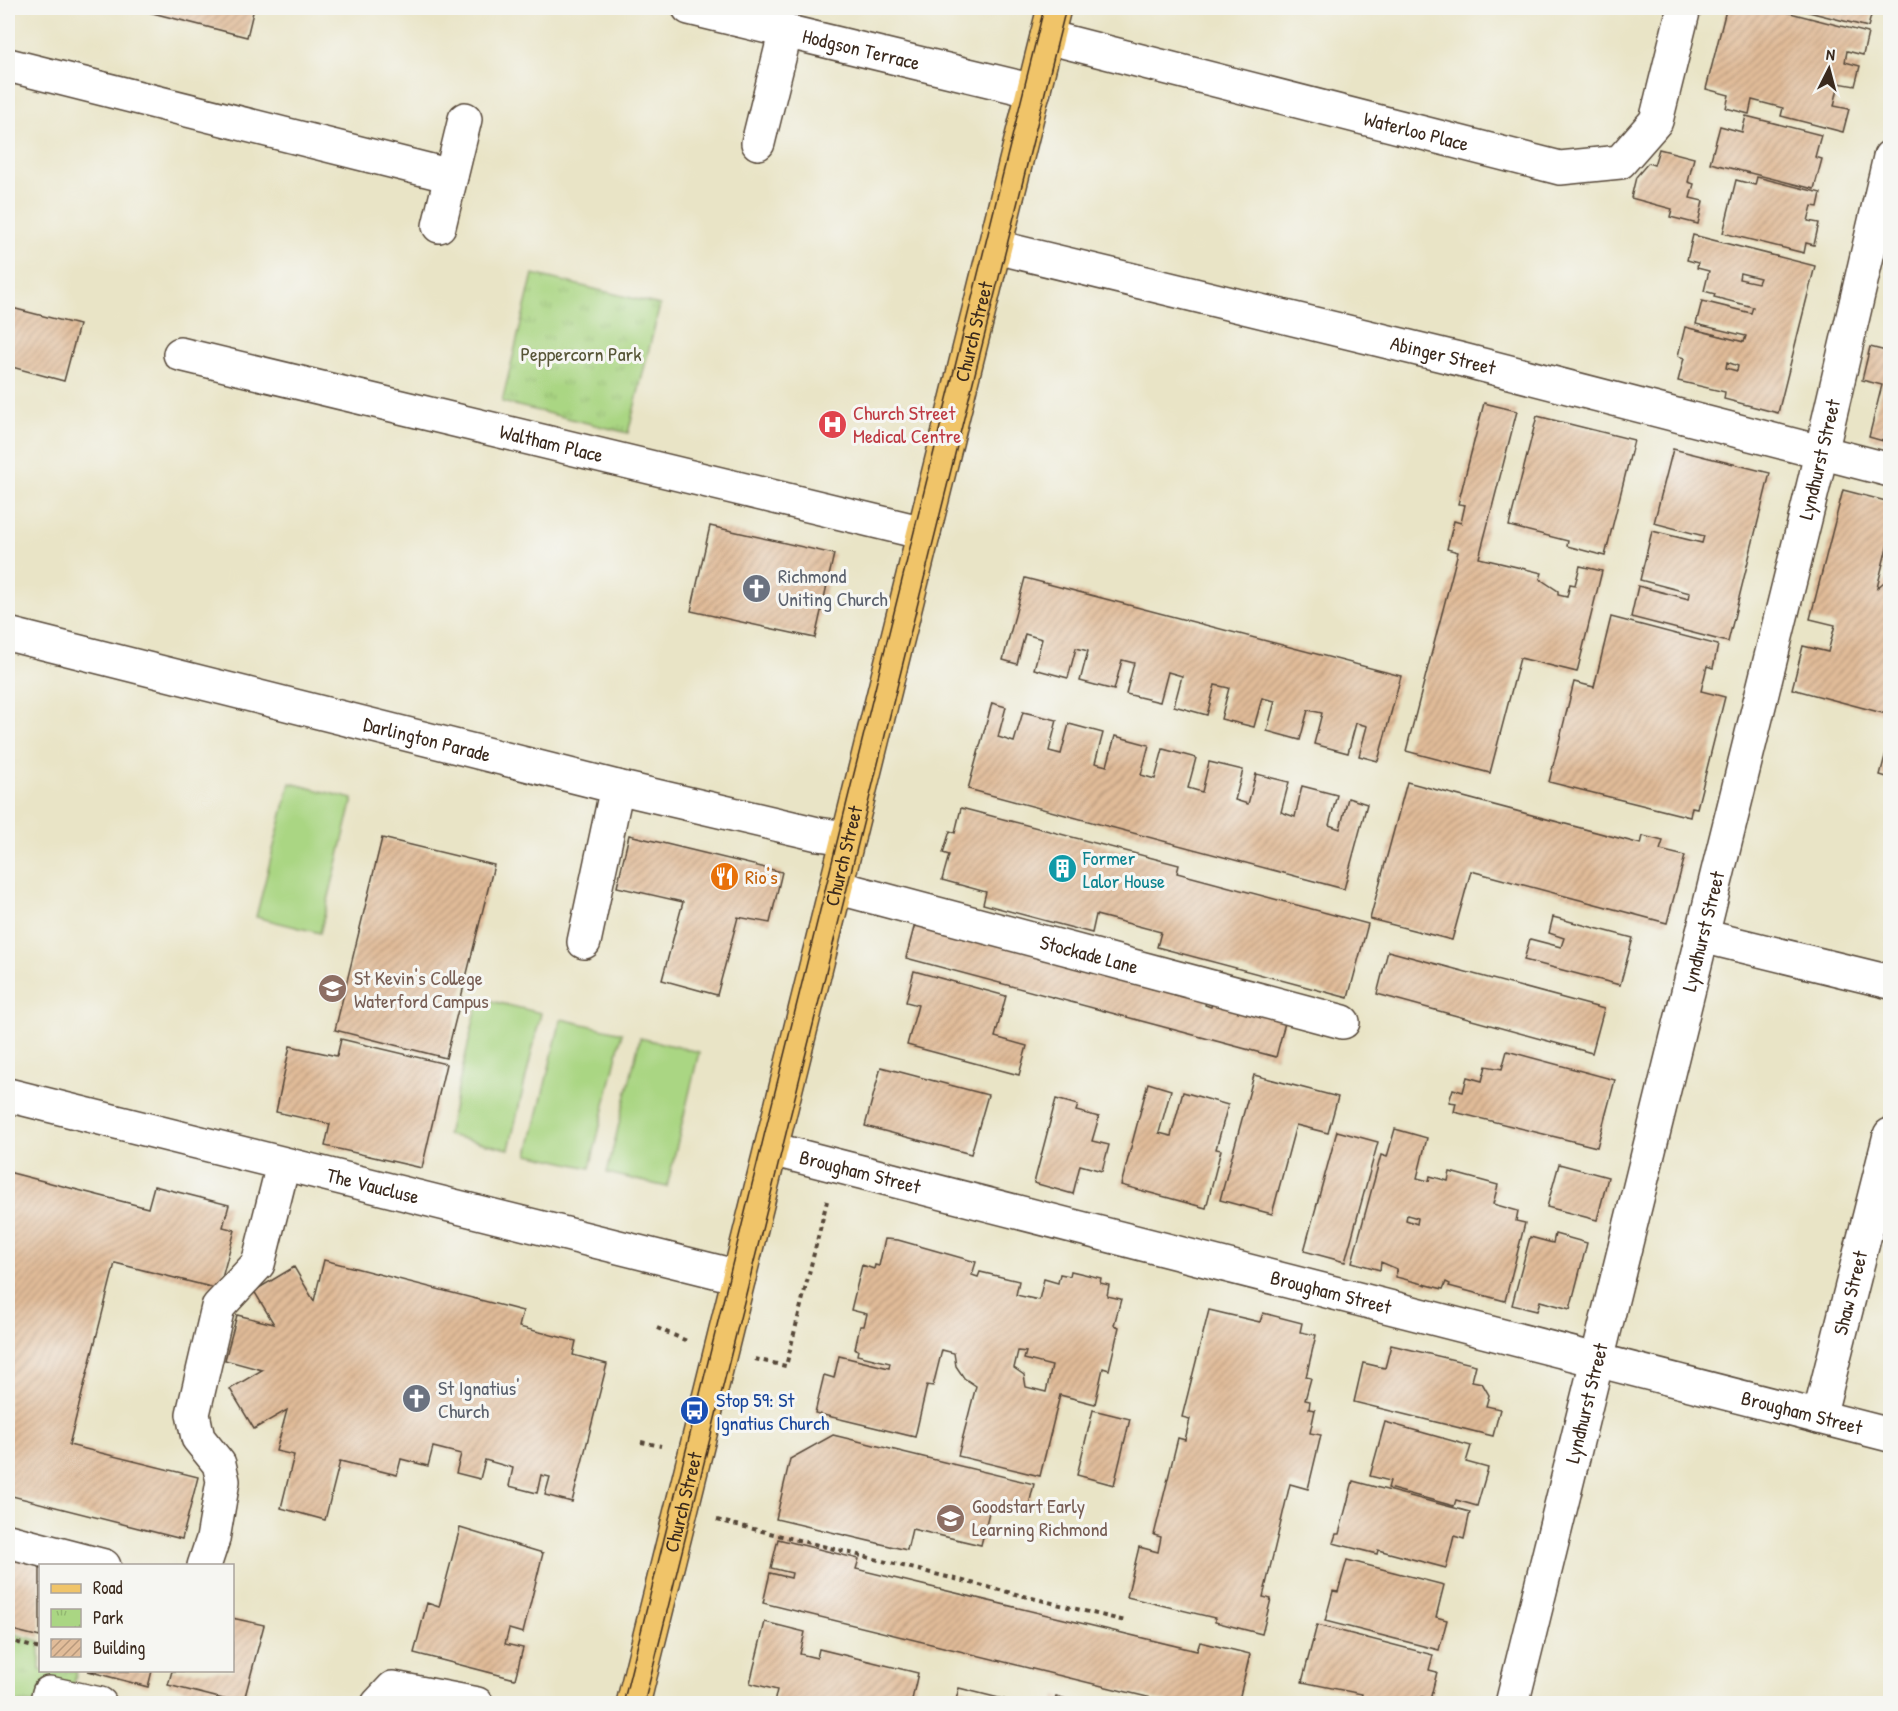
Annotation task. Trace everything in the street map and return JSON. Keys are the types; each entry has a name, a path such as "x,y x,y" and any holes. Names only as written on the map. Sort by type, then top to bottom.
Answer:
{"main road":[{"name":"Church Street","path":"633,1704 1051,22"}],"street":[{"name":"Hodgson Terrace","path":"689,8 794,23 1034,91"},
{"name":"Waterloo Place","path":"1051,22 1560,168 1620,162 1656,121 1684,8"},
{"path":"758,143 794,23"},
{"path":"8,65 451,176"},
{"path":"439,226 465,119"},
{"name":"Lyndhurst Street","path":"1512,1704 1821,452 1890,157"},
{"name":"Abinger Street","path":"996,247 1459,359 1890,470"},
{"name":"Waltham Place","path":"180,354 924,533"},
{"name":"Darlington Parade","path":"8,634 617,787 807,831 848,838"},
{"path":"584,942 617,787"},
{"name":"Stockade Lane","path":"836,887 1343,1022"},
{"path":"1702,936 1890,982"},
{"name":"The Vaucluse","path":"8,1095 739,1277"},
{"name":"Shaw Street","path":"1819,1417 1890,1135"},
{"name":"Brougham Street","path":"771,1149 1597,1358 1890,1435"},
{"path":"205,1564 213,1539 223,1481 219,1464 198,1438 193,1414 218,1307 258,1264 283,1165"},
{"path":"8,1541 96,1564"},
{"path":"378,1704 393,1688 477,1704"},
{"path":"46,1704 49,1693 100,1704"}],"path":[{"path":"786,1366 836,1165"},
{"path":"657,1328 687,1341"},
{"path":"641,1442 661,1446"},
{"path":"681,1512 1125,1621"},
{"path":"8,1640 39,1650"}],"green space":[{"name":"Peppercorn Park","path":"533,274 660,305 628,433 502,402"},
{"path":"290,783 353,799 320,933 256,917"},
{"path":"479,998 541,1013 509,1149 447,1135"},
{"path":"561,1019 622,1033 590,1168 528,1154"},
{"path":"640,1038 699,1052 667,1187 607,1173"},
{"path":"8,1632 39,1641 39,1672 77,1672 69,1703 8,1703"}],"building":[{"path":"133,8 254,8 247,37"},
{"path":"1731,8 1771,8 1868,33 1863,55 1847,51 1845,62 1860,66 1855,86 1839,83 1834,106 1849,109 1843,132 1781,116 1783,108 1752,100 1749,114 1726,108 1729,95 1706,89 1726,10 1730,11"},
{"path":"1793,8 1873,8 1868,27"},
{"path":"1746,116 1821,135 1815,157 1822,159 1814,189 1710,163 1720,126 1742,132"},
{"path":"1659,149 1694,158 1688,182 1694,184 1690,198 1703,201 1698,224 1670,217 1672,209 1631,198 1636,177 1648,163 1654,165"},
{"path":"1757,177 1821,193 1818,207 1812,206 1808,221 1819,223 1814,245 1806,243 1804,253 1723,233 1736,180 1755,185"},
{"path":"1693,235 1815,266 1778,413 1724,399 1725,392 1678,381 1684,358 1678,356 1685,327 1744,342 1746,336 1696,324 1702,301 1751,313 1753,307 1714,297 1715,294 1704,291 1709,271 1697,268 1698,263 1687,260","holes":["1740,273 1760,278 1758,283 1739,279","1727,362 1738,366 1737,371 1726,368"]},
{"path":"8,307 79,325 64,381 8,366"},
{"path":"1870,347 1890,352 1890,443 1869,437 1882,385 1862,380"},
{"path":"1484,403 1517,411 1479,558 1542,573 1540,579 1558,591 1558,595 1567,597 1570,584 1575,585 1580,566 1602,571 1577,672 1520,658 1490,773 1406,751 1458,552 1447,549 1454,521 1461,523 1465,505 1458,504"},
{"path":"1537,416 1634,440 1605,556 1567,546 1568,541 1509,526"},
{"path":"1673,449 1770,473 1728,642 1631,617 1638,586 1689,599 1690,593 1640,580 1652,531 1702,543 1704,536 1654,523"},
{"path":"1843,490 1890,502 1890,535 1877,588 1890,577 1890,715 1792,689 1803,646 1828,652 1835,625 1810,619"},
{"path":"710,526 834,554 815,638 691,611"},
{"path":"1025,578 1401,676 1378,761 1359,756 1367,726 1356,723 1348,753 1314,744 1322,713 1308,710 1300,740 1267,731 1275,701 1262,698 1254,727 1221,719 1229,688 1215,685 1207,715 1174,706 1182,676 1168,672 1160,702 1126,694 1134,663 1122,660 1114,690 1080,681 1088,651 1076,648 1068,678 1034,669 1042,639 1025,634 1017,664 1003,660"},
{"path":"1611,617 1718,645 1713,668 1707,666 1701,691 1725,697 1697,808 1692,807 1690,817 1549,782 1574,682 1594,687"},
{"path":"992,703 1006,707 998,737 1014,742 1023,712 1057,720 1049,751 1061,754 1069,724 1103,733 1095,763 1107,766 1115,736 1149,745 1141,775 1155,779 1163,749 1196,758 1188,788 1202,792 1209,762 1243,770 1235,800 1248,804 1256,774 1289,782 1281,812 1295,817 1302,786 1337,795 1329,825 1340,829 1348,798 1367,804 1344,889 968,789"},
{"path":"1890,738 1890,778 1880,775"},
{"path":"1407,782 1641,844 1643,836 1663,841 1660,850 1685,856 1667,923 1471,871 1452,940 1370,919"},
{"path":"961,808 1179,865 1177,873 1368,924 1348,998 1157,947 1161,932 1096,915 1092,933 983,904 986,892 942,880 949,855 943,853 950,831 955,833"},
{"path":"629,835 782,872 770,923 738,917 717,995 662,980 683,902 617,887"},
{"path":"382,838 494,865 446,1058 335,1030"},
{"path":"917,916 1040,949 1037,958 1045,960 1047,951 1147,977 1145,986 1153,989 1155,980 1208,994 1205,1005 1211,1007 1214,996 1287,1015 1276,1057 906,958"},
{"path":"1553,917 1633,938 1620,985 1524,960 1530,939 1561,947 1564,938 1549,933"},
{"path":"1388,951 1604,1009 1592,1053 1377,994"},
{"path":"914,971 1006,996 995,1037 1027,1046 1019,1075 907,1045 918,1005 906,1002"},
{"path":"341,1039 446,1064 422,1168 325,1146 330,1124 276,1112 290,1046 337,1056"},
{"path":"1507,1051 1615,1080 1597,1147 1454,1112 1456,1103 1449,1102 1453,1089 1463,1092 1467,1077 1482,1081 1486,1066 1502,1069"},
{"path":"881,1067 988,1095 971,1154 865,1126"},
{"path":"1254,1075 1338,1097 1328,1133 1296,1125 1272,1214 1220,1200"},
{"path":"1148,1083 1171,1090 1159,1133 1171,1136 1183,1092 1228,1105 1216,1149 1221,1150 1206,1208 1121,1185"},
{"path":"1056,1099 1078,1105 1076,1111 1099,1117 1092,1141 1109,1145 1102,1171 1080,1165 1073,1194 1034,1183"},
{"path":"1395,1129 1427,1138 1417,1178 1429,1181 1430,1176 1448,1181 1450,1172 1498,1185 1493,1204 1518,1211 1516,1221 1525,1223 1505,1301 1449,1286 1450,1284 1446,1282 1443,1289 1396,1277 1397,1269 1381,1262 1380,1270 1352,1262 1381,1155 1387,1157","holes":["1407,1215 1418,1218 1417,1224 1406,1220"]},
{"path":"1337,1131 1378,1142 1345,1262 1304,1251"},
{"path":"1559,1164 1608,1177 1597,1220 1547,1207"},
{"path":"8,1172 148,1208 154,1186 229,1205 223,1227 235,1230 219,1289 115,1263 69,1445 198,1477 182,1539 8,1495"},
{"path":"1555,1234 1587,1243 1570,1309 1540,1301 1537,1311 1512,1305 1530,1237 1553,1243"},
{"path":"885,1239 898,1240 976,1262 972,1275 978,1277 980,1272 1019,1281 1016,1295 1039,1300 1044,1279 1058,1283 1060,1274 1070,1276 1071,1271 1101,1278 1100,1283 1109,1285 1107,1296 1121,1299 1114,1325 1119,1327 1109,1370 1103,1368 1095,1404 1060,1395 1040,1476 958,1456 976,1386 964,1378 956,1366 954,1353 942,1350 933,1386 927,1385 915,1437 815,1413 824,1375 834,1378 839,1356 889,1368 890,1363 857,1355 858,1350 855,1349 860,1326 864,1326 867,1314 851,1310 862,1265 874,1269 875,1265 879,1266","holes":["1018,1351 1026,1352 1024,1359 1052,1366 1046,1392 1026,1387 1024,1375 1014,1368"]},
{"name":"St Ignatius' Church","path":"324,1260 523,1311 519,1327 576,1341 573,1355 607,1364 572,1502 545,1495 550,1477 541,1475 537,1493 509,1486 513,1468 485,1460 480,1479 456,1473 461,1454 433,1447 428,1466 401,1459 397,1475 340,1461 325,1520 281,1508 294,1455 276,1451 287,1410 254,1429 230,1389 262,1370 225,1360 237,1315 274,1324 254,1291 294,1267 314,1301"},
{"path":"1209,1310 1260,1322 1263,1313 1302,1323 1300,1332 1316,1335 1306,1377 1311,1378 1305,1400 1310,1401 1309,1409 1315,1410 1310,1433 1321,1435 1308,1489 1290,1484 1263,1597 1271,1599 1262,1634 1215,1622 1215,1618 1127,1597 1139,1547 1158,1552 1161,1537 1154,1535 1178,1438 1185,1440 1190,1419 1182,1417"},
{"path":"1391,1345 1476,1365 1472,1381 1482,1383 1489,1395 1486,1406 1500,1409 1493,1436 1354,1402 1363,1363 1385,1368"},
{"path":"1093,1410 1130,1419 1114,1485 1077,1475"},
{"path":"1385,1422 1471,1446 1466,1462 1488,1468 1477,1506 1456,1500 1454,1506 1388,1488 1390,1481 1370,1476"},
{"path":"833,1435 1034,1484 1027,1513 991,1504 981,1545 912,1529 907,1550 776,1519 790,1459"},
{"path":"1353,1481 1470,1512 1464,1539 1454,1536 1446,1568 1378,1550 1377,1554 1333,1543 1336,1534 1339,1534"},
{"path":"460,1528 543,1553 523,1633 509,1629 505,1644 523,1648 515,1679 414,1653 427,1603 439,1607"},
{"path":"778,1539 859,1559 856,1569 1197,1651 1200,1642 1250,1654 1238,1704 1176,1704 763,1603 770,1573 791,1578 792,1573 771,1568"},
{"path":"8,1552 39,1566 39,1637 8,1629"},
{"path":"1347,1560 1444,1585 1436,1617 1447,1620 1439,1650 1325,1621 1333,1591 1338,1592"},
{"path":"234,1618 264,1625 243,1704 168,1685 172,1672 234,1672"},
{"path":"765,1622 805,1632 800,1654 817,1658 819,1649 918,1673 911,1704 774,1703 777,1690 750,1683"},
{"path":"1317,1625 1433,1655 1429,1670 1437,1672 1430,1700 1422,1697 1420,1704 1390,1701 1389,1704 1363,1704 1360,1703 1362,1694 1302,1682"},
{"path":"92,1672 152,1672 148,1687"},
{"path":"959,1688 1019,1703 1019,1704 955,1704"},
{"path":"1056,1696 1080,1703 1080,1704 1054,1704"}],"tram line":[{"path":"623,1704 1044,8"},
{"path":"644,1704 1066,8"}],"place":[{"name":"Church Street Medical Centre","path":"832,425"},
{"name":"Richmond Uniting Church","path":"757,588"},
{"name":"Former Lalor House","path":"1062,869"},
{"name":"Rio's","path":"724,877"},
{"name":"St Kevin's College Waterford Campus","path":"333,989"},
{"name":"St Ignatius' Church","path":"417,1399"},
{"name":"Stop 59: St Ignatius Church","path":"695,1411"},
{"name":"Goodstart Early Learning Richmond","path":"951,1518"}]}
